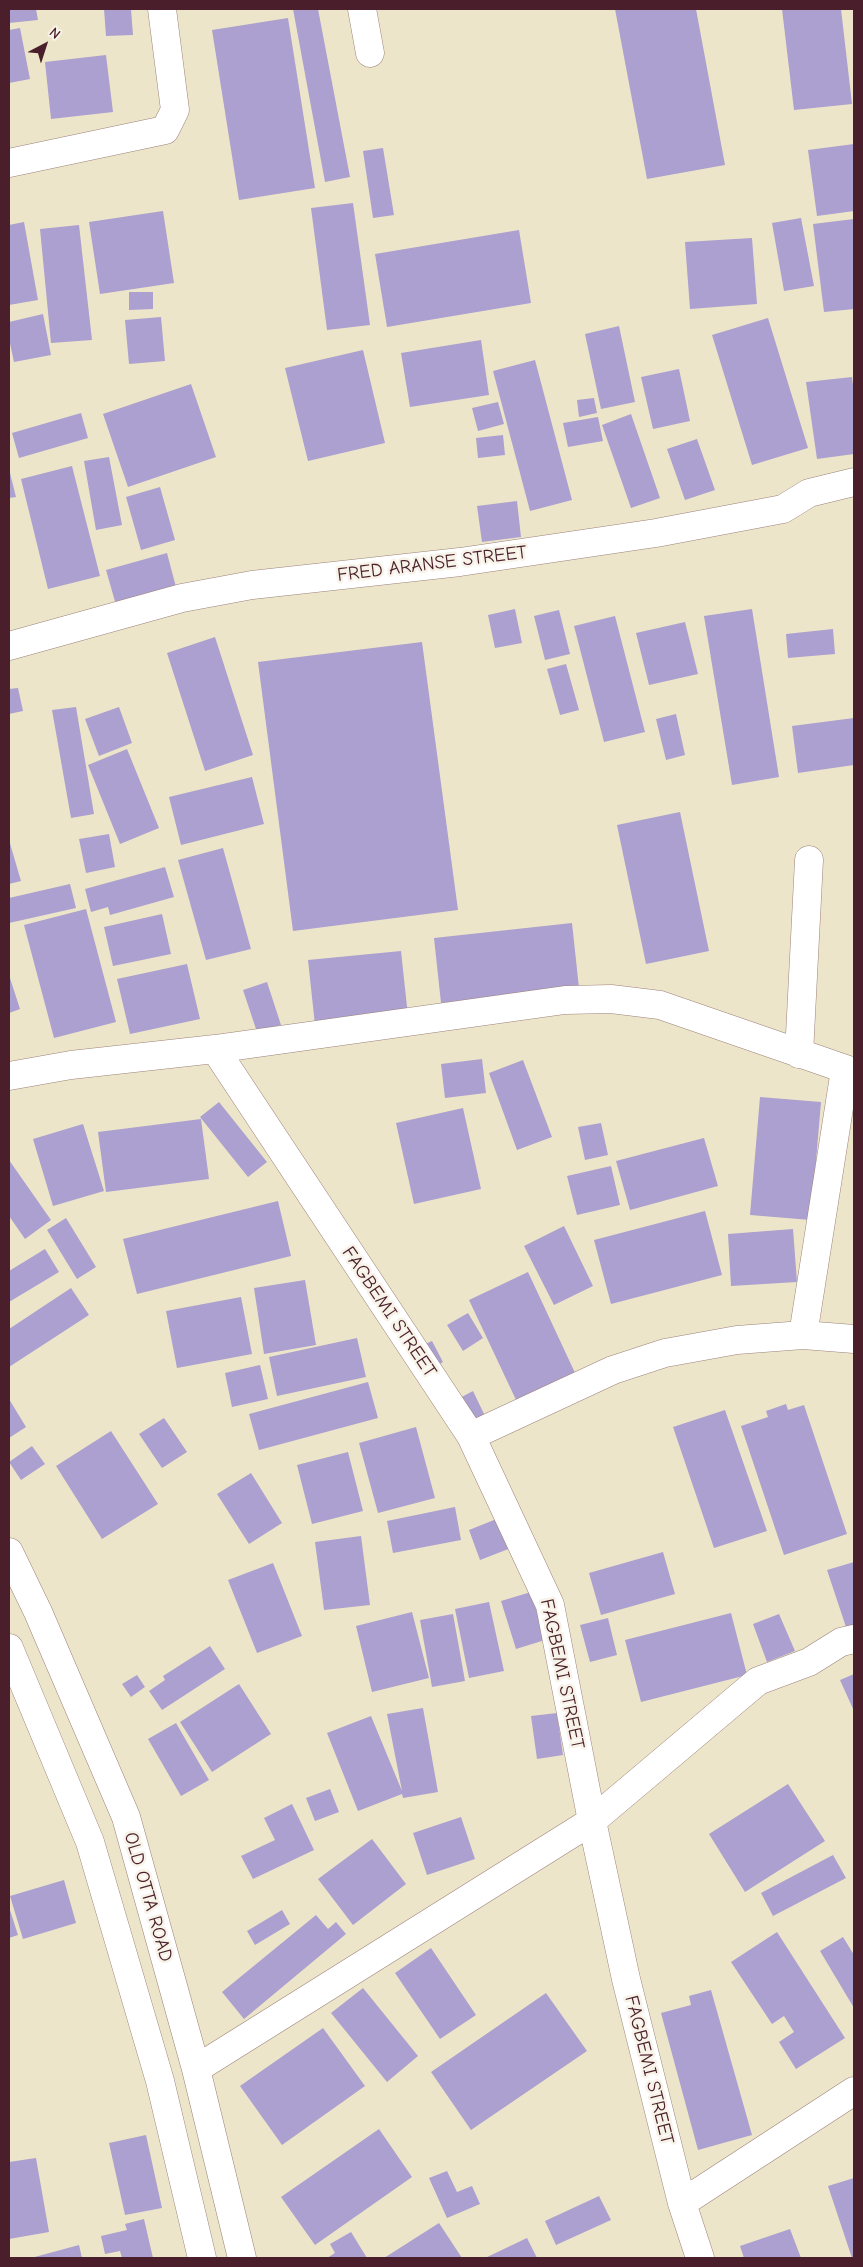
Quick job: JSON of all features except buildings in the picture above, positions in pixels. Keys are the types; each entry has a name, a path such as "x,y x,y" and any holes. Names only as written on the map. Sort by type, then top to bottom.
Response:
{"street":[{"path":"9,163 165,130 175,110 162,9"},
{"path":"362,9 370,53"},
{"name":"FRED ARANSE STREET","path":"9,646 182,598 252,584 460,562 656,533 783,509 810,493 854,482"},
{"path":"799,1054 809,860"},
{"path":"9,1076 71,1065 215,1049 565,1000 611,999 660,1005 850,1071 803,1335"},
{"name":"FAGBEMI STREET","path":"215,1049 471,1436 550,1605 592,1821 626,1979 682,2203 700,2258"},
{"path":"471,1436 613,1370 665,1353 736,1340 803,1335 854,1339"},
{"name":"OLD OTTA ROAD","path":"9,1552 38,1612 126,1817 196,2069 242,2258"},
{"path":"196,2069 592,1821 758,1681 809,1662 841,1642 854,1639"},
{"path":"9,1648 90,1842 160,2081 202,2258"},
{"path":"682,2203 854,2091"}]}
